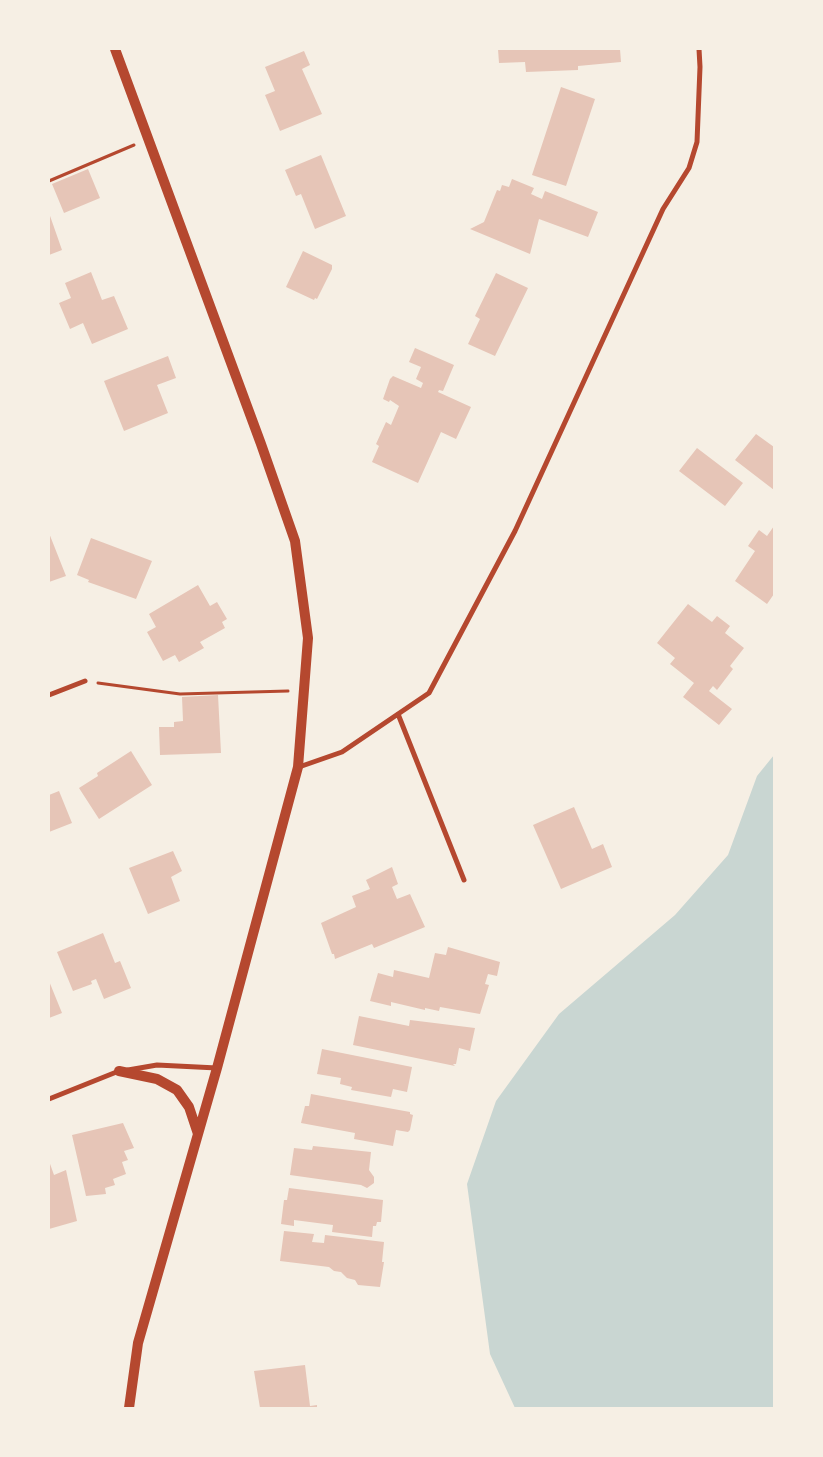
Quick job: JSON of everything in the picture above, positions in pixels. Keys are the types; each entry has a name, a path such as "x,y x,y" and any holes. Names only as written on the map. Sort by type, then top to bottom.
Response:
{"main road":[{"path":"115,49 295,541 308,638 298,767 217,1068 138,1343 129,1408"},
{"path":"119,1071 157,1079 177,1090 189,1107 198,1134"}],"street":[{"path":"298,767 342,752 429,693 515,531 663,209 689,168 697,142 699,49"},
{"path":"49,695 85,681"},
{"path":"398,714 464,880"},
{"path":"49,1100 119,1071 157,1065 217,1068"}],"path":[{"path":"49,181 148,139"},
{"path":"85,681 180,694 304,690"}],"shaded area":[{"path":"774,755 774,1408 515,1408 490,1354 467,1184 496,1101 559,1014 675,915 728,855 757,776"}],"building":[{"path":"498,49 620,49 621,62 578,66 578,70 526,72 525,62 499,63"},
{"path":"304,51 310,65 302,69 322,114 280,131 265,95 275,91 265,67"},
{"path":"561,87 595,99 566,186 532,175"},
{"path":"321,155 346,216 315,229 301,194 296,196 285,170"},
{"path":"88,169 100,198 64,213 52,184"},
{"path":"512,179 534,188 531,194 542,199 545,191 598,212 588,237 539,219 530,254 470,229 484,222 497,190 500,191 502,185 509,187"},
{"path":"49,213 62,250 49,255"},
{"path":"303,251 332,265 332,269 317,299 315,298 314,300 286,287"},
{"path":"91,272 102,300 114,296 128,329 92,344 83,323 70,329 59,303 71,298 65,283"},
{"path":"496,273 528,288 495,356 468,344 480,319 475,316"},
{"path":"415,348 454,365 443,391 439,390 438,392 471,407 456,439 441,432 418,483 372,462 379,446 376,444 386,422 391,425 399,406 390,400 389,402 383,399 390,379 393,376 421,388 423,383 416,379 421,367 409,362"},
{"path":"168,356 176,378 157,385 168,413 124,431 104,381"},
{"path":"756,434 774,447 774,490 735,460"},
{"path":"697,448 743,483 725,506 679,471"},
{"path":"774,526 774,594 767,604 735,581 755,551 748,546 759,530 767,536"},
{"path":"49,533 66,576 49,582"},
{"path":"91,538 152,561 136,599 88,582 89,580 77,575"},
{"path":"198,585 210,606 217,602 227,619 222,622 225,628 200,642 204,648 179,662 175,655 163,661 147,632 156,627 149,614"},
{"path":"688,604 712,622 717,616 730,626 725,633 744,648 730,666 733,669 717,690 713,686 709,691 732,709 719,725 683,697 694,683 670,664 675,658 657,643"},
{"path":"218,695 221,753 160,755 159,727 174,727 174,722 183,721 182,697"},
{"path":"131,751 152,785 99,819 79,788 98,776 97,773"},
{"path":"59,791 72,823 49,832 49,795"},
{"path":"574,807 592,849 603,844 612,867 561,889 533,825"},
{"path":"173,851 182,871 171,877 180,901 148,914 129,868"},
{"path":"392,867 398,884 392,887 397,899 410,894 425,927 374,948 372,944 335,959 321,923 356,907 352,896 370,889 366,880"},
{"path":"103,933 115,963 120,961 131,988 104,999 96,979 91,981 92,984 73,991 57,952"},
{"path":"448,947 500,962 497,976 488,974 485,984 489,985 480,1014 440,1007 439,1011 425,1008 425,1010 391,1002 391,1006 370,1001 378,973 393,977 394,970 429,978 435,953 446,955"},
{"path":"49,981 62,1013 49,1018"},
{"path":"359,1016 409,1026 410,1020 475,1028 470,1051 459,1048 456,1064 453,1064 455,1066 353,1045"},
{"path":"322,1049 412,1067 407,1092 393,1089 391,1097 351,1090 352,1087 340,1084 341,1078 317,1074"},
{"path":"311,1094 410,1112 413,1115 410,1130 408,1132 396,1130 393,1146 354,1139 355,1133 301,1123 305,1106 309,1106"},
{"path":"123,1123 134,1148 124,1151 128,1160 122,1162 126,1174 113,1179 115,1185 105,1188 106,1194 86,1196 72,1135"},
{"path":"313,1146 371,1152 369,1170 374,1177 374,1183 367,1188 361,1185 290,1175 294,1148 312,1150"},
{"path":"49,1161 54,1175 66,1170 77,1221 49,1229"},
{"path":"289,1188 383,1200 381,1222 377,1222 376,1226 373,1226 372,1237 332,1232 333,1225 294,1220 294,1226 281,1224 284,1200 287,1200"},
{"path":"284,1231 314,1234 312,1242 324,1243 325,1235 384,1242 382,1262 384,1262 380,1287 358,1285 355,1280 347,1278 341,1272 334,1271 329,1267 280,1261"},
{"path":"305,1365 310,1406 317,1405 317,1408 260,1408 254,1371"}]}
